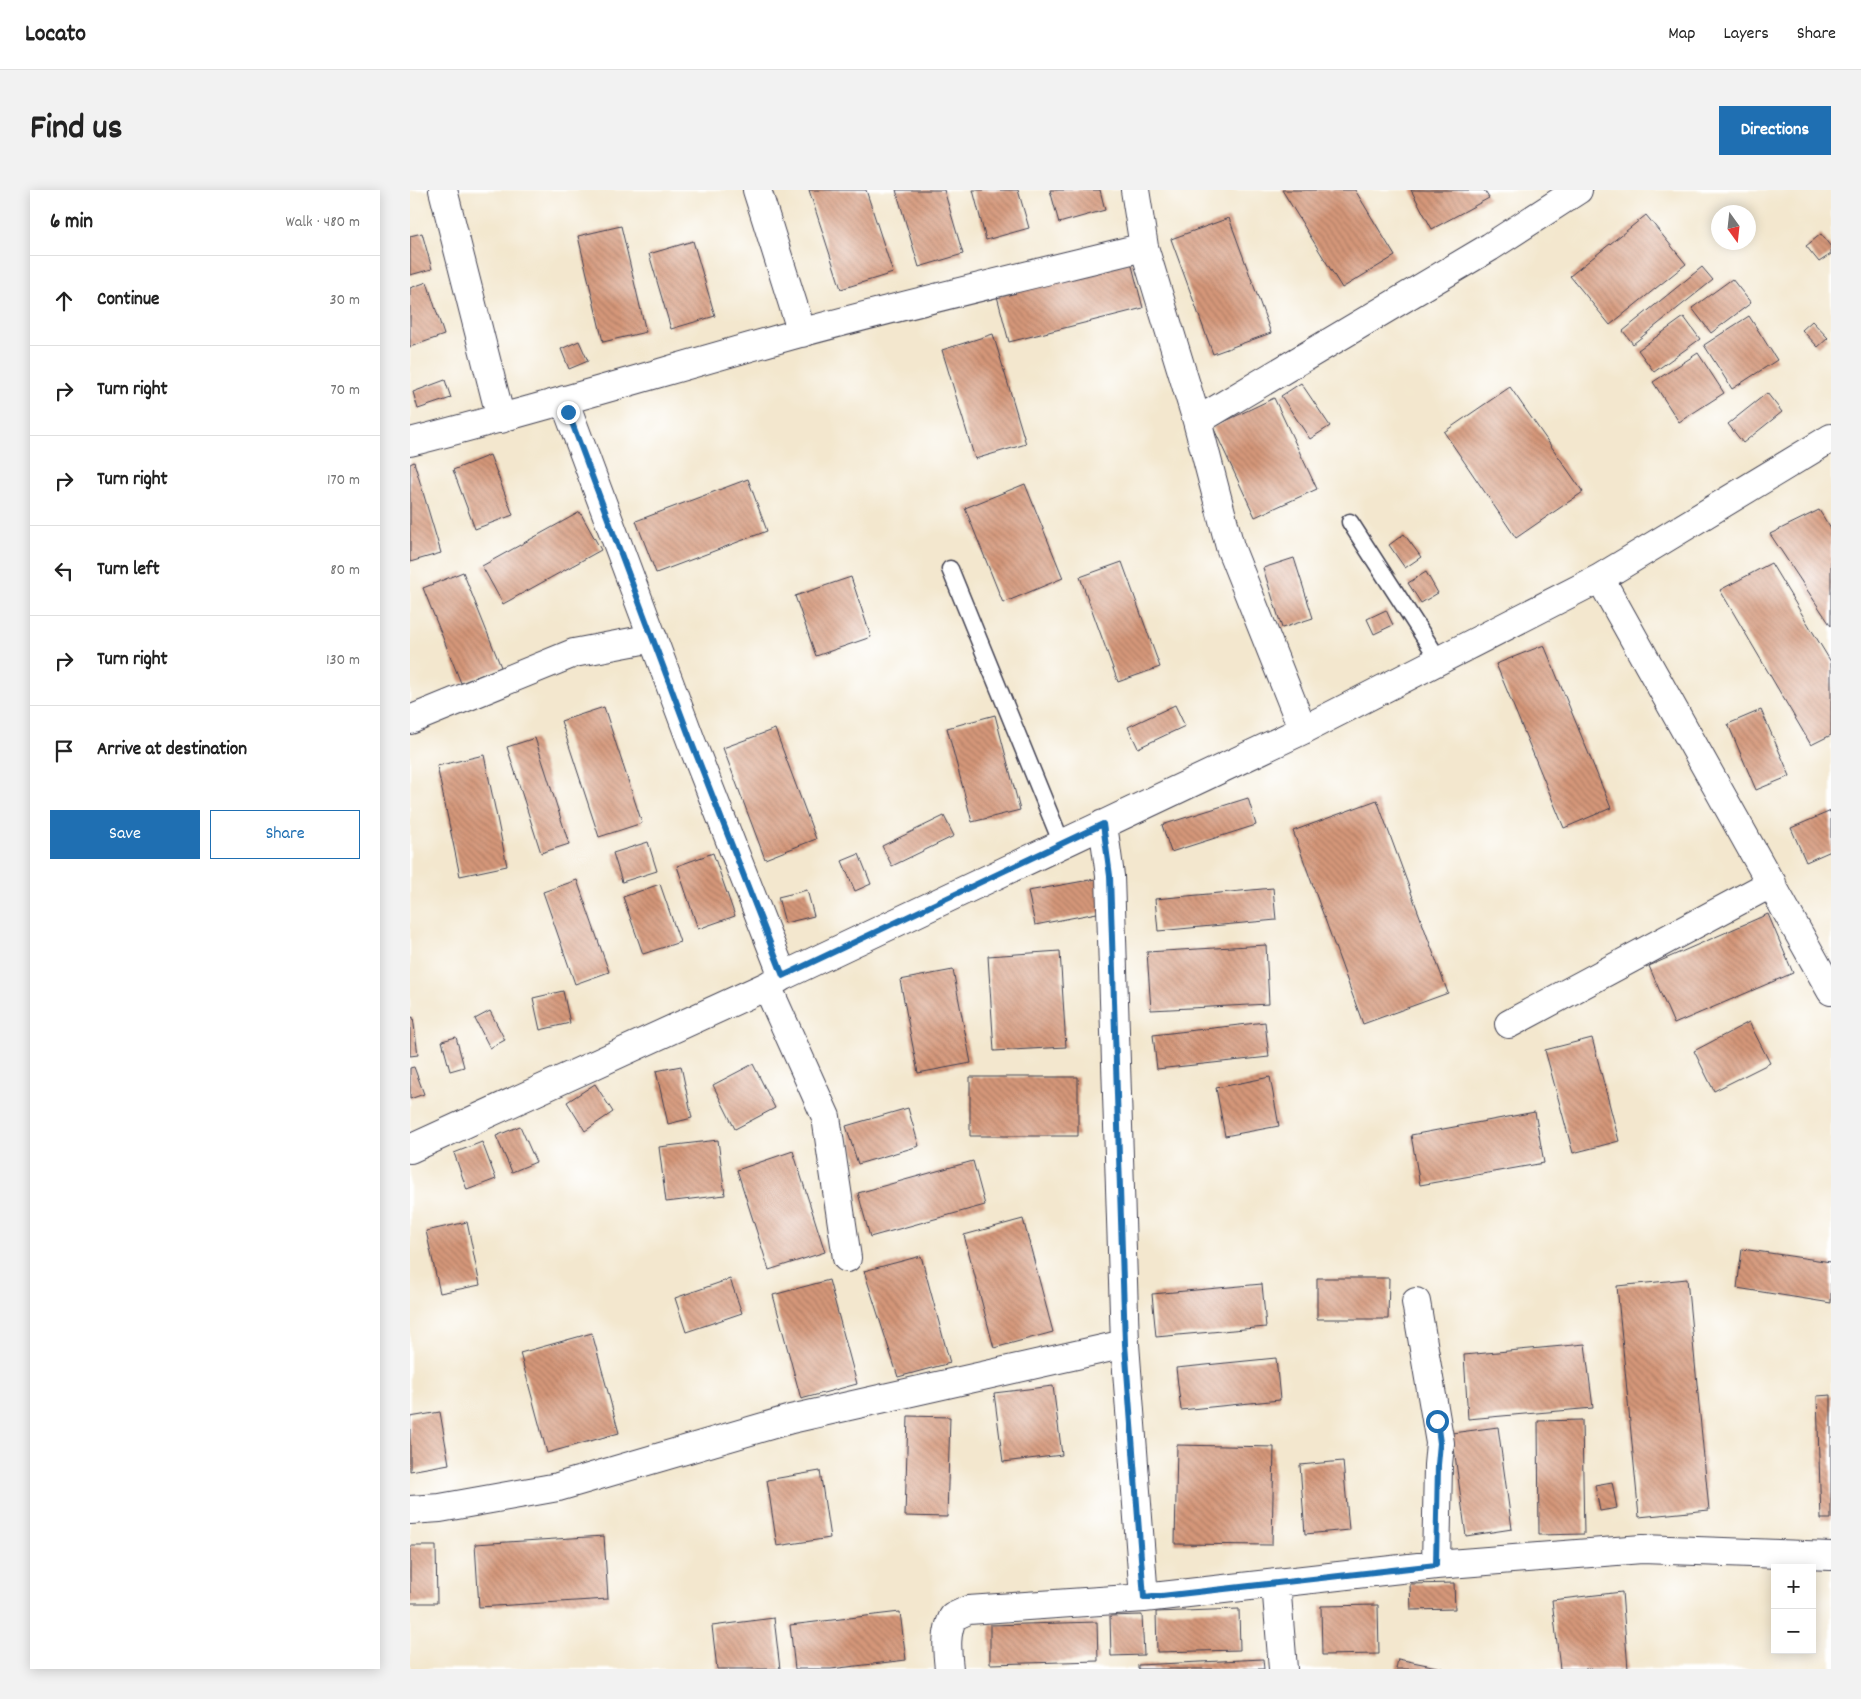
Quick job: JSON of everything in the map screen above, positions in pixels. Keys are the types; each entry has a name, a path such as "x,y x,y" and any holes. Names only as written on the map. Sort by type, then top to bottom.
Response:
{"street":[{"path":"443,190 501,419"},
{"path":"757,190 802,333"},
{"path":"1134,190 1144,247 1196,420 1230,547 1303,730"},
{"path":"1196,420 1490,247 1578,190"},
{"path":"410,442 501,419 802,333 1144,247"},
{"path":"564,400 691,741 775,981 826,1117 846,1258"},
{"path":"410,1149 775,981 1303,730 1600,578 1831,438"},
{"path":"1600,578 1772,882 1831,991"},
{"path":"410,720 574,653 653,638"},
{"path":"1103,824 1110,876 1125,1344 1144,1598"},
{"path":"1509,1024 1772,882"},
{"path":"1416,1302 1440,1443 1436,1565"},
{"path":"410,1510 440,1508 558,1487 791,1419 1125,1344"},
{"path":"949,1669 946,1647 947,1630 952,1617 968,1610 1144,1598 1436,1565 1642,1549 1831,1556"},
{"path":"1276,1583 1283,1669"}],"lane":[{"path":"1350,522 1438,660"},
{"path":"950,569 1062,844"}],"building":[{"path":"809,190 866,190 893,273 841,289"},
{"path":"896,190 944,190 963,254 919,267"},
{"path":"973,190 1018,190 1029,228 986,240"},
{"path":"1050,190 1100,190 1105,210 1059,223"},
{"path":"1282,190 1355,190 1395,256 1342,288"},
{"path":"1411,190 1484,190 1489,198 1432,229"},
{"path":"1646,215 1686,264 1610,325 1570,276"},
{"path":"1229,218 1271,333 1213,354 1171,239"},
{"path":"621,226 646,332 603,342 578,236"},
{"path":"422,233 432,269 410,275 410,236"},
{"path":"1821,234 1831,247 1831,254 1819,262 1806,246"},
{"path":"693,241 715,316 671,329 649,254"},
{"path":"1131,262 1143,308 1009,342 997,296"},
{"path":"1702,267 1713,280 1633,344 1623,331"},
{"path":"1732,279 1751,303 1711,333 1692,308"},
{"path":"427,282 444,335 410,347 410,288"},
{"path":"1749,316 1777,360 1732,389 1704,345"},
{"path":"1684,317 1700,339 1654,372 1638,350"},
{"path":"1812,321 1828,338 1818,347 1802,330"},
{"path":"993,334 1026,444 975,459 942,350"},
{"path":"579,341 588,361 569,369 561,349"},
{"path":"1698,353 1724,393 1679,422 1653,382"},
{"path":"445,380 451,398 418,409 413,392"},
{"path":"1301,383 1330,426 1310,439 1281,396"},
{"path":"1510,387 1583,492 1516,538 1444,432"},
{"path":"1767,393 1782,412 1743,443 1728,424"},
{"path":"1274,398 1317,489 1255,517 1213,427"},
{"path":"490,455 513,515 475,529 453,470"},
{"path":"414,462 441,553 410,562 410,464"},
{"path":"748,479 767,531 656,573 636,521"},
{"path":"1025,484 1063,578 1003,603 965,508"},
{"path":"1819,510 1831,529 1831,626 1770,534"},
{"path":"580,512 601,550 503,604 482,566"},
{"path":"1404,534 1421,557 1405,568 1389,545"},
{"path":"1294,558 1313,618 1282,628 1263,568"},
{"path":"1122,562 1160,667 1118,682 1080,577"},
{"path":"1771,563 1831,662 1831,735 1811,745 1720,590"},
{"path":"463,572 501,667 461,683 423,588"},
{"path":"1426,572 1438,593 1421,603 1408,583"},
{"path":"851,577 871,637 816,656 795,596"},
{"path":"1386,610 1393,625 1374,634 1367,619"},
{"path":"1544,645 1611,808 1564,828 1496,664"},
{"path":"1175,705 1185,726 1138,748 1128,727"},
{"path":"604,707 642,823 599,837 561,721"},
{"path":"1761,710 1790,776 1756,790 1728,724"},
{"path":"995,715 1020,810 972,822 947,728"},
{"path":"775,729 816,839 765,859 723,748"},
{"path":"535,738 569,844 541,853 507,747"},
{"path":"484,755 507,866 460,876 437,766"},
{"path":"1248,798 1256,825 1171,852 1162,825"},
{"path":"1377,800 1448,993 1363,1024 1293,831"},
{"path":"1831,811 1831,851 1806,862 1791,828"},
{"path":"944,816 954,836 892,866 882,846"},
{"path":"648,842 657,871 622,882 613,853"},
{"path":"713,853 735,916 698,929 677,866"},
{"path":"859,854 871,884 855,891 842,861"},
{"path":"1101,878 1107,911 1035,925 1028,891"},
{"path":"577,880 609,972 575,984 543,892"},
{"path":"660,884 680,942 643,954 623,897"},
{"path":"1273,888 1276,920 1158,931 1155,899"},
{"path":"807,890 814,916 785,923 778,897"},
{"path":"1768,914 1793,973 1674,1024 1649,966"},
{"path":"1266,945 1269,1004 1151,1010 1147,952"},
{"path":"1060,951 1066,1047 994,1051 988,956"},
{"path":"953,970 971,1063 918,1073 900,980"},
{"path":"563,991 570,1023 540,1030 533,998"},
{"path":"490,1011 505,1040 490,1048 475,1019"},
{"path":"413,1017 418,1055 410,1056 410,1018"},
{"path":"1265,1022 1269,1057 1157,1069 1153,1035"},
{"path":"1749,1022 1770,1063 1714,1091 1694,1051"},
{"path":"456,1037 464,1067 450,1071 442,1041"},
{"path":"1592,1038 1619,1141 1573,1153 1545,1050"},
{"path":"753,1064 775,1108 735,1129 713,1085"},
{"path":"681,1066 692,1118 668,1124 656,1071"},
{"path":"414,1067 424,1094 410,1099 410,1068"},
{"path":"970,1077 1078,1077 1078,1136 970,1136"},
{"path":"1270,1077 1279,1126 1225,1136 1216,1088"},
{"path":"595,1084 613,1112 585,1131 567,1102"},
{"path":"908,1108 919,1146 858,1164 846,1126"},
{"path":"1535,1112 1544,1163 1420,1185 1411,1135"},
{"path":"520,1126 536,1162 512,1172 496,1136"},
{"path":"718,1140 725,1195 666,1202 659,1147"},
{"path":"482,1142 496,1179 467,1190 454,1153"},
{"path":"793,1151 825,1252 769,1270 737,1170"},
{"path":"973,1161 985,1205 870,1237 858,1193"},
{"path":"1023,1219 1053,1332 994,1348 964,1235"},
{"path":"467,1222 480,1285 440,1293 426,1231"},
{"path":"1742,1249 1831,1262 1831,1303 1737,1288"},
{"path":"921,1256 950,1363 898,1377 864,1271"},
{"path":"1317,1278 1389,1278 1388,1319 1317,1319"},
{"path":"730,1279 742,1313 686,1332 675,1298"},
{"path":"1687,1279 1709,1510 1639,1517 1617,1286"},
{"path":"829,1280 857,1384 801,1399 773,1295"},
{"path":"1262,1284 1266,1327 1156,1337 1152,1294"},
{"path":"592,1333 619,1433 547,1453 520,1353"},
{"path":"1585,1344 1593,1408 1468,1419 1464,1355"},
{"path":"1276,1358 1280,1400 1181,1410 1176,1368"},
{"path":"1053,1386 1062,1455 1003,1462 994,1393"},
{"path":"1831,1395 1831,1519 1821,1519 1817,1396"},
{"path":"440,1412 449,1464 410,1471 410,1417"},
{"path":"908,1416 950,1417 947,1517 905,1516"},
{"path":"1582,1420 1584,1534 1539,1535 1538,1421"},
{"path":"1498,1427 1512,1529 1466,1536 1452,1433"},
{"path":"1177,1445 1274,1447 1272,1545 1175,1544"},
{"path":"1343,1461 1349,1530 1305,1534 1300,1465"},
{"path":"820,1471 830,1538 777,1546 767,1480"},
{"path":"1612,1482 1617,1508 1600,1511 1595,1485"},
{"path":"604,1536 608,1599 479,1607 475,1544"},
{"path":"410,1546 436,1546 437,1603 410,1603"},
{"path":"1454,1583 1455,1609 1411,1610 1410,1584"},
{"path":"1622,1592 1628,1669 1560,1669 1552,1600"},
{"path":"1378,1605 1379,1654 1322,1655 1321,1606"},
{"path":"1239,1609 1240,1650 1157,1652 1156,1612"},
{"path":"900,1612 906,1660 831,1669 795,1669 790,1625"},
{"path":"1142,1615 1144,1655 1111,1656 1110,1616"},
{"path":"774,1618 780,1669 717,1669 712,1626"},
{"path":"1097,1622 1098,1661 990,1664 990,1625"},
{"path":"1263,1659 1264,1669 1138,1669 1138,1665"},
{"path":"1398,1659 1442,1668 1442,1669 1396,1669"}],"route":[{"path":"568,412 691,741 783,976 1103,824 1110,876 1125,1344 1144,1598 1436,1565 1440,1443 1437,1421"}]}
